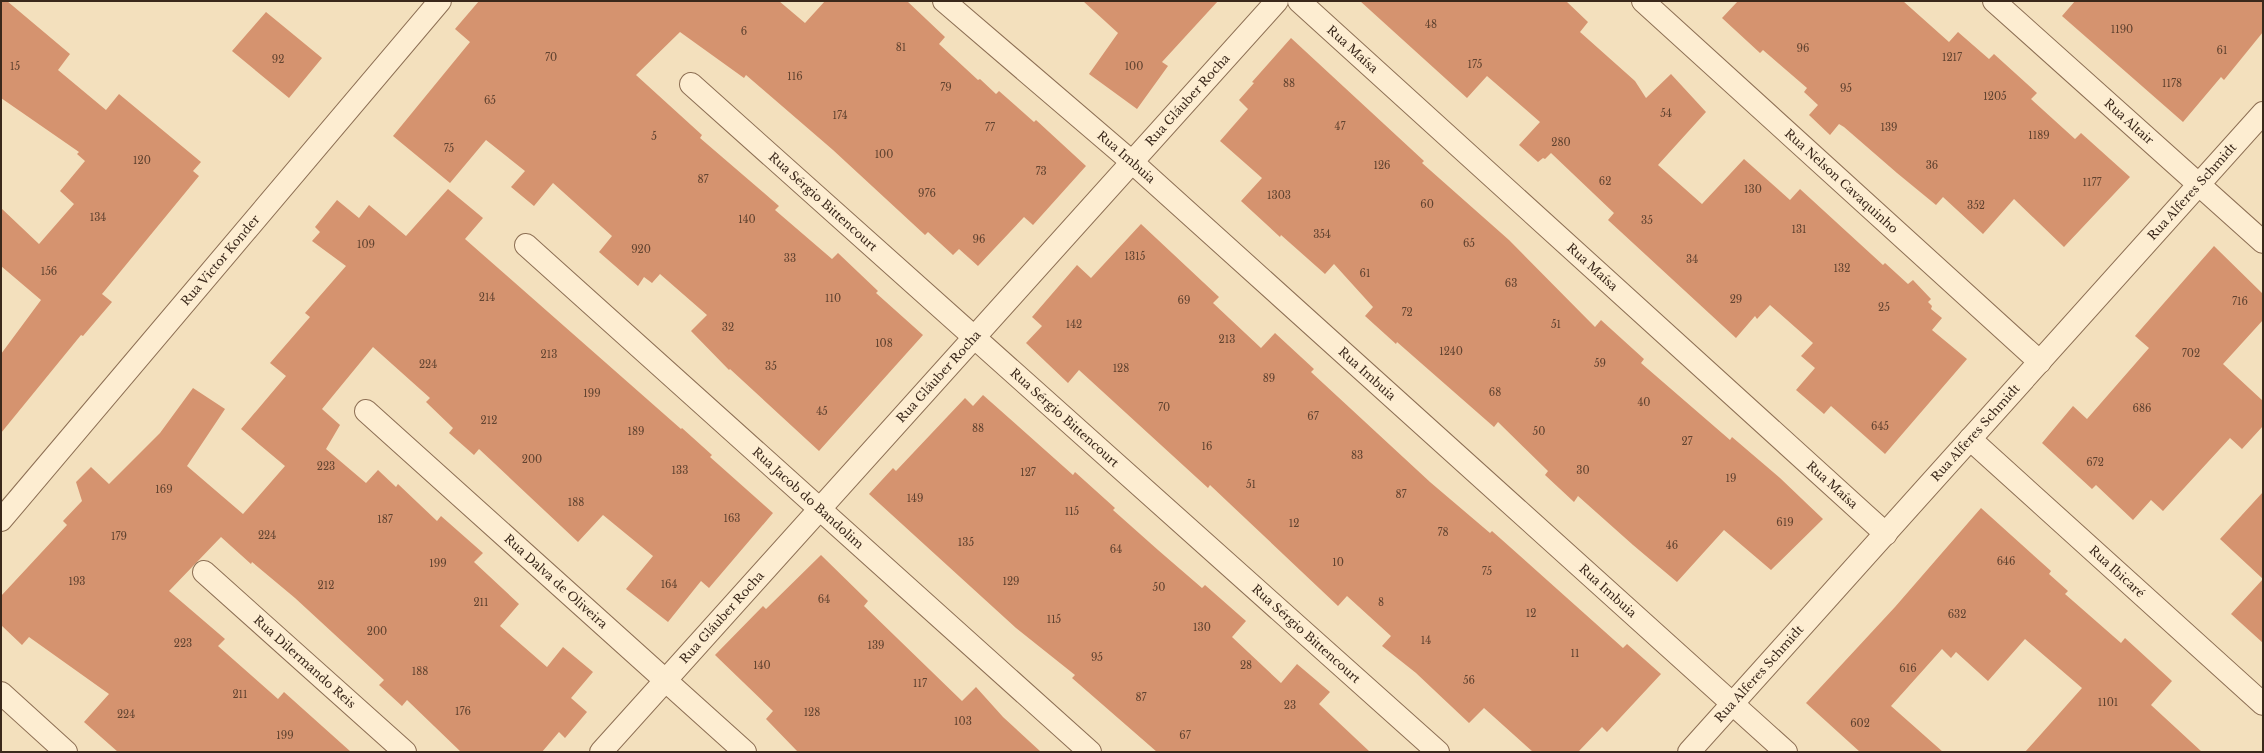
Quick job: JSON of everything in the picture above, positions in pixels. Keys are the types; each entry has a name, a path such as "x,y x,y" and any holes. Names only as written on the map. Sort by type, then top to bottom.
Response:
{"street":[{"name":"Rua Victor Konder","path":"1,520 440,1"},
{"name":"Rua Imbuia","path":"944,1 1132,162 1786,752"},
{"name":"Rua Gláuber Rocha","path":"601,752 1277,1"},
{"name":"Rua Maísa","path":"1299,1 1886,534"},
{"name":"Rua Nelson Cavaquinho","path":"1643,1 2040,362"},
{"name":"Rua Altair","path":"1994,1 2263,242"},
{"name":"Rua Sérgio Bittencourt","path":"691,84 1438,752"},
{"name":"Rua Alferes Schmidt","path":"1689,752 2263,113"},
{"name":"Rua Jacob do Bandolim","path":"526,245 1090,752"},
{"name":"Rua Dalva de Oliveira","path":"366,411 745,752"},
{"name":"Rua Ibicaré","path":"1970,439 2263,704"},
{"name":"Rua Dilermando Reis","path":"204,572 405,752"},
{"path":"1,694 66,752"}],"building":[{"path":"1,1 7,1 70,54 58,70 106,110 119,94 201,162 193,171 199,176 102,294 112,302 83,336 81,335 1,433 1,354 41,300 1,266 1,208 39,244 74,204 60,191 85,161 77,154 79,152 1,98"},
{"path":"479,1 779,1 805,23 825,1 907,1 945,37 939,44 978,80 980,79 996,94 999,91 1034,122 1036,120 1086,166 1033,225 1024,217 978,266 959,249 953,255 928,232 925,235 833,150 746,75 744,78 680,32 636,75 702,135 700,138 779,206 775,210 832,259 838,253 878,291 876,293 923,335 819,451 730,369 729,370 691,331 707,315 660,274 652,283 644,277 638,286 599,252 612,236 553,183 534,206 511,187 525,171 486,140 450,183 393,136 470,42 455,29"},
{"path":"1083,1 1218,1 1162,62 1168,66 1137,109 1089,74 1118,33"},
{"path":"1360,1 1566,1 1588,22 1580,32 1635,81 1646,98 1671,74 1706,112 1658,165 1702,204 1744,159 1790,200 1800,189 1883,265 1885,263 1908,284 1913,280 1931,299 1928,302 1932,306 1931,309 1942,318 1932,330 1967,359 1885,454 1831,406 1824,414 1796,390 1815,368 1801,356 1813,343 1770,305 1757,319 1755,316 1736,338 1608,220 1614,213 1551,153 1545,159 1543,158 1538,162 1519,145 1540,122 1487,76 1467,98"},
{"path":"1738,1 1903,1 1949,42 1958,32 1989,59 1994,54 2037,93 2031,99 2075,139 2081,133 2130,177 2064,247 2014,199 1983,234 1943,197 1936,205 1844,127 1839,124 1830,135 1809,115 1818,105 1804,92 1807,88 1763,50 1760,53 1722,18"},
{"path":"2075,1 2263,1 2263,32 2224,80 2221,77 2183,122 2062,16"},
{"path":"266,12 322,58 289,98 232,51"},
{"path":"1291,38 1424,161 1422,163 1509,240 1595,327 1601,320 1644,359 1641,363 1730,440 1732,437 1780,478 1823,519 1771,570 1724,530 1677,582 1578,496 1574,502 1545,475 1548,471 1498,422 1494,427 1365,316 1373,307 1334,264 1325,274 1281,235 1280,237 1241,201 1262,178 1220,141 1248,109 1239,100 1254,83 1252,82"},
{"path":"448,189 483,218 465,239 681,429 682,428 712,455 710,457 773,513 709,588 701,581 668,622 626,589 653,556 603,515 578,542 479,449 474,455 449,433 453,428 426,402 430,398 373,347 322,409 340,425 326,449 366,483 378,470 396,487 398,484 437,521 441,516 483,553 474,562 519,604 500,626 547,667 563,647 593,672 571,698 587,712 565,738 559,732 542,752 461,752 407,700 402,706 379,685 384,680 295,598 252,562 251,564 221,537 169,591 225,639 218,646 278,699 284,692 351,752 118,752 84,722 109,694 29,637 22,645 1,625 1,596 67,525 63,521 82,501 76,482 91,467 109,484 160,433 193,388 225,409 187,466 243,514 285,466 241,429 286,376 270,363 310,317 305,313 346,266 312,241 320,232 315,227 337,200 359,218 369,205 406,236"},
{"path":"1141,224 1219,297 1213,303 1261,348 1275,333 1314,369 1311,372 1430,482 1490,533 1492,531 1623,648 1627,644 1661,674 1607,732 1602,727 1578,752 1533,752 1484,708 1469,723 1416,673 1382,646 1391,636 1347,596 1338,606 1210,485 1208,488 1079,370 1068,383 1026,343 1042,326 1032,317 1077,265 1091,278"},
{"path":"2214,246 2263,294 2263,320 2223,364 2263,401 2263,426 2242,449 2230,438 2163,511 2151,500 2133,520 2096,485 2092,489 2042,443 2073,406 2087,419 2149,348 2135,336"},
{"path":"983,395 1073,475 1075,472 1115,508 1113,510 1202,588 1205,585 1246,621 1232,637 1281,683 1297,664 1330,692 1319,704 1370,752 1157,752 1072,678 1075,675 1016,628 869,494 893,468 896,471 965,398 973,406"},
{"path":"2263,492 2263,579 2220,539"},
{"path":"1981,508 2051,571 2049,574 2068,591 2065,594 2121,643 2125,638 2172,681 2151,705 2202,752 2025,752 2082,688 2025,639 1988,681 1956,652 1951,658 1942,649 1891,706 1943,752 1860,752 1806,703 1895,607"},
{"path":"821,555 868,601 864,606 962,701 976,687 1003,717 1041,752 798,752 766,719 773,711 715,655 763,606 766,609"},
{"path":"2263,579 2263,643 2231,614"}]}
